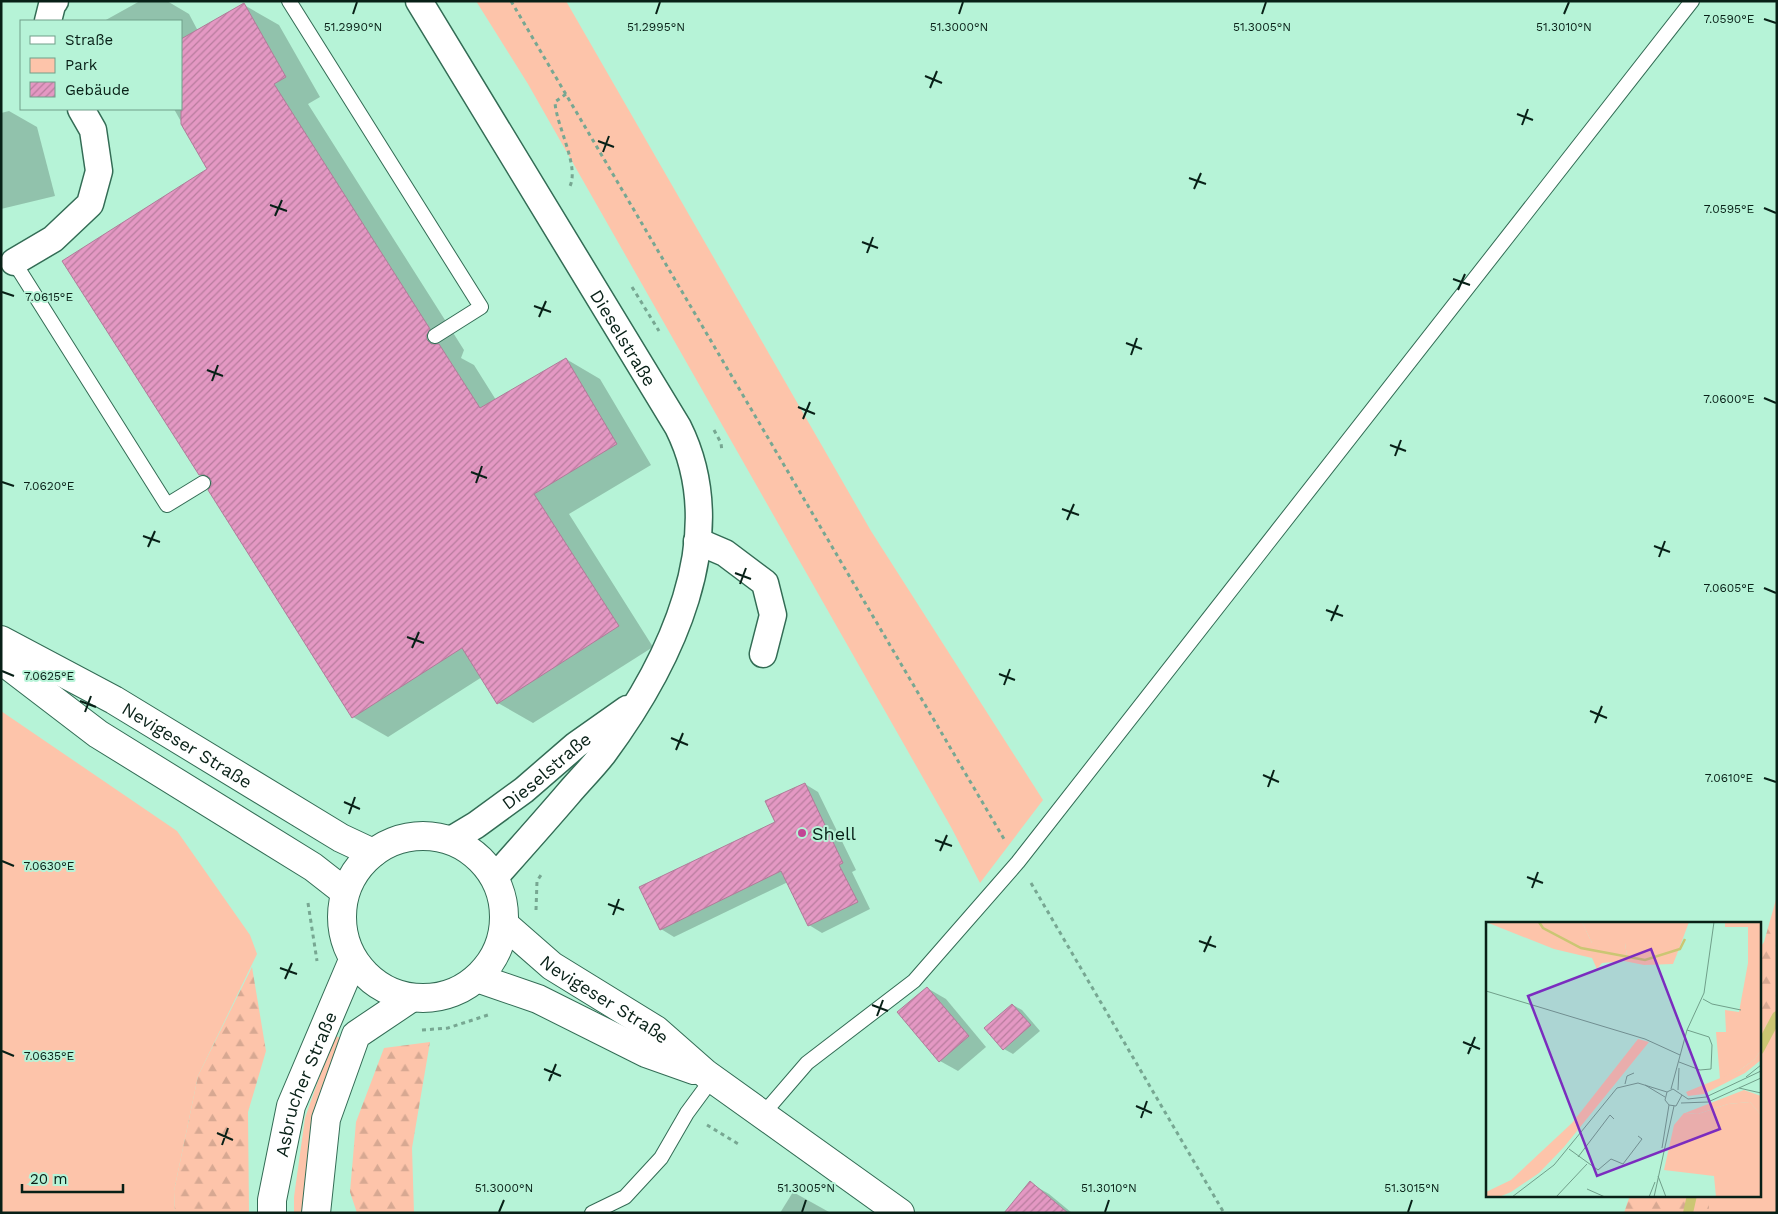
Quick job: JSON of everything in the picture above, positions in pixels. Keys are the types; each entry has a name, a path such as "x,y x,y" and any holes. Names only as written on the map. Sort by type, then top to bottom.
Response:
{"main road":[{"name":"Nevigeser Straße","path":"1,640 114,700 341,838 373,853"},
{"name":"Nevigeser Straße","path":"1,660 98,734 313,867 346,892"},
{"path":"410,836 431,836 451,840 475,854 495,877 502,899 504,924 499,944 490,962 477,978 462,988 446,995 428,998 411,998 394,993 378,985 364,974 353,960 342,927 342,909 346,892 352,877 373,853 391,842 410,836"},
{"name":"Nevigeser Straße","path":"504,924 552,966 656,1030 709,1076 900,1213"},
{"name":"Asbrucher Straße","path":"272,1213 272,1200 291,1106 353,960"},
{"name":"Nevigeser Straße","path":"477,978 538,999 646,1053 709,1076"},
{"name":"Asbrucher Straße","path":"316,1213 326,1118 356,1035 411,998"}],"street":[{"path":"48,20 55,1"},
{"name":"Dieselstraße","path":"419,1 682,435 693,463 697,483 697,540 692,577 662,660 640,700 602,755 495,877"},
{"path":"14,262 53,239 90,204 99,171 93,130 82,110"},
{"path":"697,540 725,553 765,583 773,615 762,654"},
{"name":"Dieselstraße","path":"451,840 476,825 524,790 576,745 640,700"}],"lane":[{"path":"289,1 481,307 434,336"},
{"path":"763,1114 807,1063 914,981 1018,862 1692,1"},
{"path":"14,262 167,505 203,483"},
{"path":"592,1213 625,1197 661,1158 709,1076"}],"path":[{"path":"512,1 1224,1213"},
{"path":"566,94 555,102 573,181 567,191"},
{"path":"628,282 659,332"},
{"path":"712,426 721,443 722,453"},
{"path":"538,914 535,906 537,881 543,873"},
{"path":"413,1031 448,1028 490,1014"},
{"path":"687,1113 740,1145"}],"green space":[{"path":"476,1 566,1 871,531 1043,800 980,883 951,827 528,84"},
{"path":"1,711 177,831 250,935 257,954 198,1076 174,1191 175,1213 1,1213"},
{"path":"1777,896 1777,1012 1760,1033 1760,948 1764,942"},
{"path":"252,967 266,1051 248,1112 249,1213 175,1213 174,1191 198,1076"},
{"path":"1777,1012 1777,1213 1709,1213 1709,1196 1760,1196 1760,1033"},
{"path":"334,1035 344,1040 306,1213 294,1213 294,1197 305,1118"},
{"path":"430,1042 412,1148 414,1213 357,1213 350,1192 356,1122 384,1048"},
{"path":"1630,1196 1709,1196 1709,1213 1624,1213"}],"building":[{"path":"244,3 286,77 274,84 430,329 426,336 427,340 431,344 439,344 480,408 566,358 617,444 534,494 619,626 497,704 462,648 352,718 208,490 212,483 210,478 203,474 199,475 62,261 207,169 181,124 182,38"},
{"path":"805,783 843,863 839,865 858,902 808,926 781,871 660,930 639,887 775,822 765,801"},
{"path":"927,987 969,1036 939,1062 897,1012"},
{"path":"1012,1004 1031,1025 1003,1050 984,1028"},
{"path":"1030,1181 1068,1213 1004,1213"}],"waterway":[{"path":"1760,1048 1777,1016"},
{"path":"1688,1213 1692,1196"}],"place":[{"name":"Shell","path":"802,833"}]}
